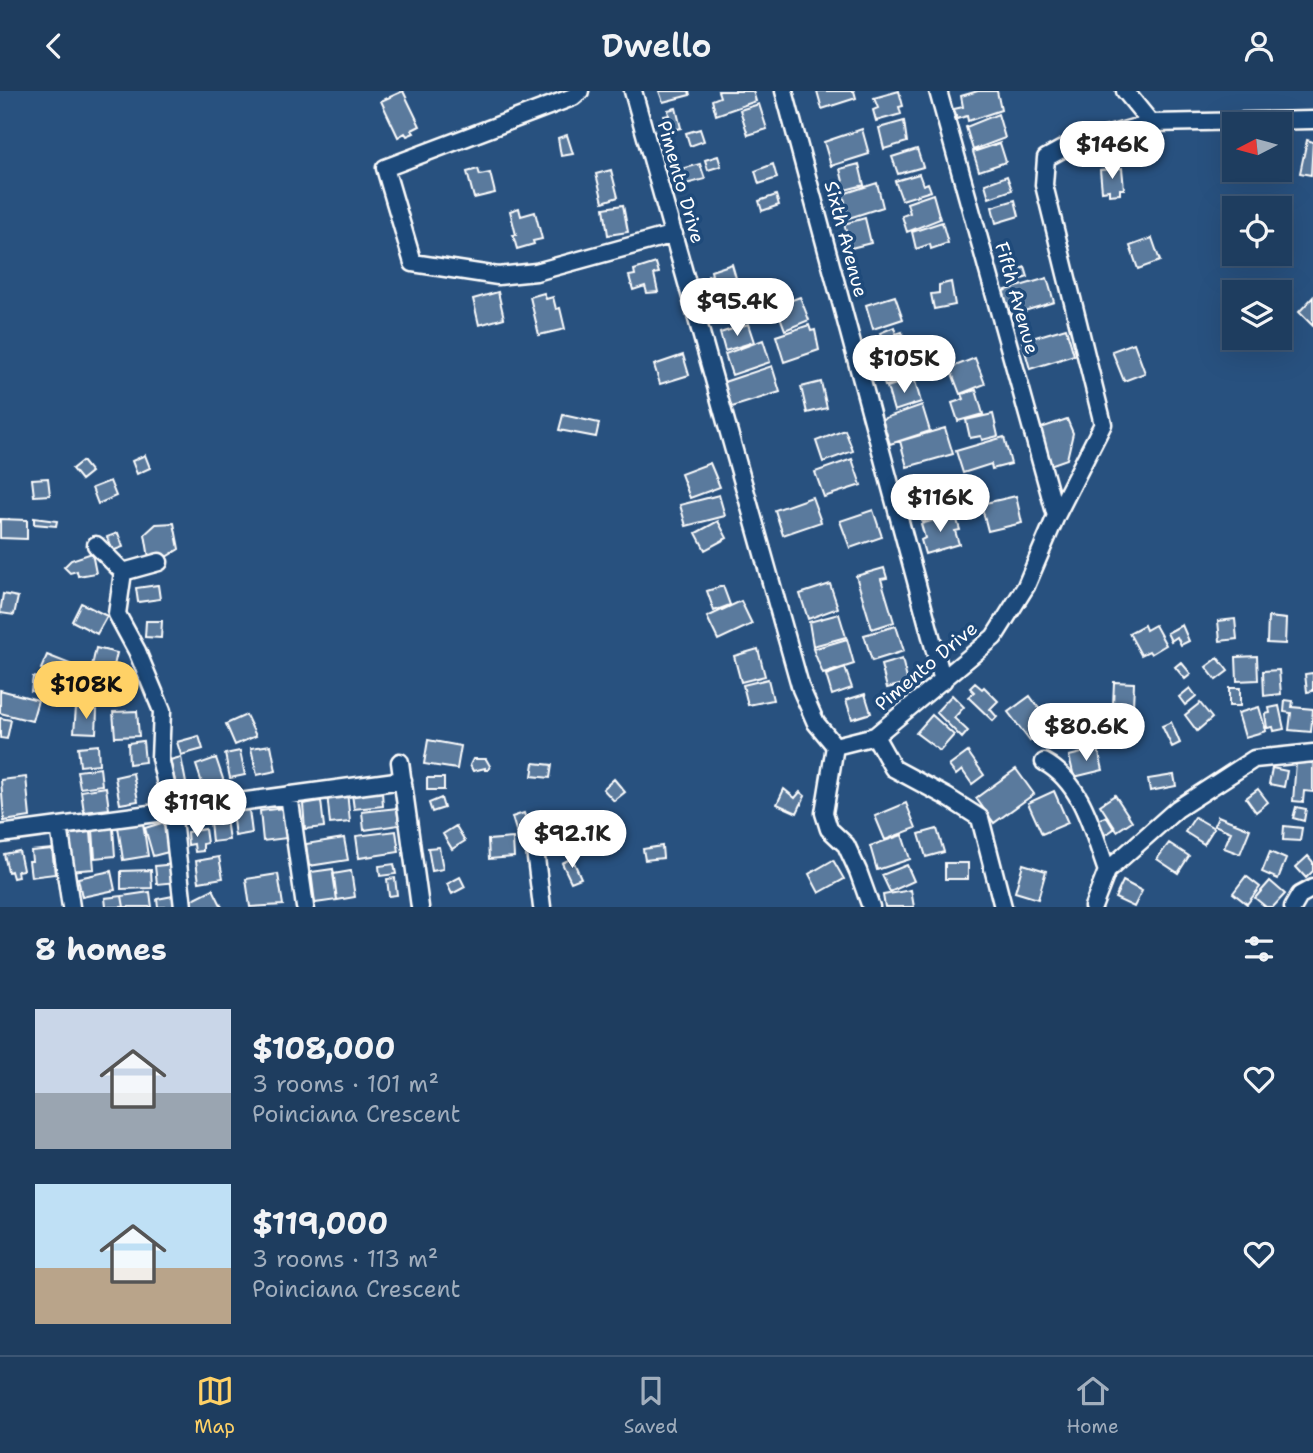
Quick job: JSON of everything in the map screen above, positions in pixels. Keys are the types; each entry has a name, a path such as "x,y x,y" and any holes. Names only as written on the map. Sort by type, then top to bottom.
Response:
{"street":[{"path":"580,91 573,97 384,168 413,263 498,276 536,272 674,234"},
{"name":"Pimento Drive","path":"633,91 802,689 816,723 835,747 875,736 994,637 1026,586 1056,516 1103,423 1044,185 1046,158 1066,147 1151,123 1313,120"},
{"name":"Sixth Avenue","path":"785,91 943,681"},
{"name":"Fifth Avenue","path":"938,91 1056,516"},
{"path":"1125,91 1151,123"},
{"path":"96,545 123,572"},
{"path":"123,572 159,562"},
{"path":"123,572 117,614 137,651 162,711 160,758 172,811 183,907"},
{"path":"875,736 893,768 980,818 1003,907"},
{"path":"835,747 824,813 829,829 846,845 859,871 870,907"},
{"path":"1093,907 1107,871 1177,809 1254,759 1313,753"},
{"path":"400,762 420,907"},
{"path":"1044,762 1065,776 1081,802 1107,871"},
{"path":"0,834 403,779"},
{"path":"289,795 304,907"},
{"path":"59,826 71,907"},
{"path":"542,907 535,851 545,834 544,828"},
{"path":"1293,907 1300,895 1313,888"}],"building":[{"path":"403,91 420,126 412,130 414,133 407,136 405,133 398,137 381,101"},
{"path":"659,91 689,91 690,95 663,102"},
{"path":"718,91 753,91 756,101 716,115 712,100 720,97"},
{"path":"817,91 854,91 856,98 822,109"},
{"path":"899,91 903,106 899,107 901,114 876,121 873,110 878,108 874,98"},
{"path":"978,91 997,91 1001,110 968,121 967,116 957,119 954,109 963,107 961,96"},
{"path":"759,104 767,129 748,135 740,110"},
{"path":"676,108 681,128 672,130 670,124 666,125 664,116 669,115 668,110"},
{"path":"998,114 1005,138 973,150 966,127"},
{"path":"904,121 907,142 884,149 879,128"},
{"path":"700,129 704,141 690,146 686,133"},
{"path":"862,129 869,154 831,166 824,142"},
{"path":"567,135 573,154 561,156 558,138"},
{"path":"1307,140 1313,142 1311,175 1300,173"},
{"path":"1000,143 1006,162 979,171 973,152"},
{"path":"917,149 923,167 898,174 892,157"},
{"path":"718,156 721,166 708,170 705,160"},
{"path":"700,164 705,179 686,184 682,169"},
{"path":"773,164 777,178 759,184 755,171"},
{"path":"859,164 864,185 845,190 840,169"},
{"path":"1122,168 1124,189 1120,189 1120,194 1109,195 1109,190 1102,191 1100,170"},
{"path":"478,169 480,175 490,173 495,193 474,198 467,172"},
{"path":"611,170 618,197 603,202 596,174"},
{"path":"919,174 923,185 928,183 931,191 902,200 895,181"},
{"path":"1007,176 1012,190 989,198 985,184"},
{"path":"877,183 883,207 849,218 843,194"},
{"path":"933,194 940,219 907,232 902,216 910,213 907,203"},
{"path":"776,195 779,205 762,211 759,201"},
{"path":"1015,200 1019,216 996,223 992,207"},
{"path":"623,205 628,232 608,235 604,208"},
{"path":"519,208 521,216 535,212 542,239 517,249 510,211"},
{"path":"865,218 871,243 851,248 844,224"},
{"path":"942,222 948,243 931,249 930,244 916,249 912,232"},
{"path":"1152,238 1160,261 1138,269 1130,246"},
{"path":"656,263 659,273 654,274 658,292 647,293 645,286 633,290 629,276 635,275 634,270"},
{"path":"732,264 738,285 719,292 716,285 711,287 708,276 712,275 711,271"},
{"path":"1025,267 1028,277 1010,283 1007,274"},
{"path":"1047,278 1054,302 1011,315 1003,291"},
{"path":"951,282 955,305 934,309 931,294 939,293 939,285"},
{"path":"743,288 751,312 719,323 711,299"},
{"path":"498,292 504,318 479,325 473,299"},
{"path":"544,293 546,299 553,297 556,309 560,308 565,329 539,335 530,297"},
{"path":"895,296 903,319 873,329 866,305"},
{"path":"800,297 809,320 785,330 776,306"},
{"path":"1313,297 1313,326 1299,312"},
{"path":"748,324 754,342 725,351 720,333"},
{"path":"809,325 811,331 815,330 819,350 784,362 776,336"},
{"path":"894,327 896,334 902,332 908,347 888,354 880,333"},
{"path":"1066,328 1074,355 1030,369 1022,341"},
{"path":"763,340 770,362 732,375 725,354"},
{"path":"1134,343 1145,373 1124,381 1112,351"},
{"path":"908,349 912,354 907,356 912,372 917,370 918,376 885,386 876,359"},
{"path":"683,355 689,375 660,384 654,365"},
{"path":"975,358 985,384 960,394 950,368"},
{"path":"772,366 780,392 729,408 721,383"},
{"path":"914,378 921,402 894,411 887,387"},
{"path":"821,382 827,408 807,413 801,387"},
{"path":"976,390 983,414 958,421 952,403 964,399 962,394"},
{"path":"922,405 930,431 890,444 882,419"},
{"path":"993,414 998,436 982,440 981,436 970,438 966,420"},
{"path":"563,415 599,423 596,437 559,430"},
{"path":"1067,419 1073,433 1067,459 1050,465 1038,429"},
{"path":"945,428 953,454 907,467 900,441"},
{"path":"845,430 853,451 823,462 816,441"},
{"path":"1004,437 1011,464 992,469 991,464 963,473 956,451"},
{"path":"145,455 150,468 137,474 132,461"},
{"path":"852,459 861,485 824,497 815,472"},
{"path":"82,461 91,472 81,480 72,469"},
{"path":"710,463 720,487 690,498 681,474"},
{"path":"48,478 50,495 34,496 32,479"},
{"path":"110,481 116,496 98,504 92,488"},
{"path":"940,486 950,510 922,522 912,497"},
{"path":"719,495 725,516 686,526 680,505"},
{"path":"1016,496 1022,523 988,531 981,504"},
{"path":"812,497 821,522 783,535 775,510"},
{"path":"873,510 882,537 850,548 840,521"},
{"path":"951,515 953,521 957,520 960,530 955,531 959,544 925,554 921,540 925,538 921,524"},
{"path":"34,518 57,521 56,526 34,524"},
{"path":"0,519 27,520 27,539 0,538"},
{"path":"718,521 727,538 705,550 696,533"},
{"path":"174,523 179,549 166,557 149,558 145,534 156,524"},
{"path":"118,533 123,547 112,551 107,537"},
{"path":"92,553 96,573 78,576 77,571 70,573 64,567 71,560"},
{"path":"884,568 887,578 881,579 894,622 872,629 856,576"},
{"path":"830,584 838,608 808,619 800,594"},
{"path":"158,585 160,599 138,602 136,588"},
{"path":"723,586 730,605 714,611 707,591"},
{"path":"3,594 18,597 14,615 0,613"},
{"path":"741,601 752,624 718,640 707,617"},
{"path":"81,603 107,616 97,634 72,621"},
{"path":"839,614 846,637 813,646 809,622"},
{"path":"1268,617 1286,619 1285,644 1267,643"},
{"path":"1235,619 1237,639 1220,641 1218,621"},
{"path":"146,621 162,621 161,638 145,637"},
{"path":"1144,625 1146,630 1155,625 1166,645 1151,654 1149,651 1141,655 1129,633"},
{"path":"1182,625 1189,641 1181,645 1177,637 1171,641 1167,633"},
{"path":"896,626 904,651 872,661 864,635"},
{"path":"847,639 854,664 823,674 813,649"},
{"path":"96,648 117,653 113,670 92,666"},
{"path":"758,649 765,676 741,682 734,656"},
{"path":"47,655 70,664 64,678 41,669"},
{"path":"1257,656 1258,680 1237,681 1236,657"},
{"path":"1218,658 1228,671 1216,680 1206,667"},
{"path":"902,659 908,683 887,688 881,665"},
{"path":"1181,662 1191,674 1185,679 1175,667"},
{"path":"845,668 852,688 832,695 826,675"},
{"path":"1279,670 1281,694 1264,696 1263,671"},
{"path":"1313,673 1313,691 1307,692 1305,674"},
{"path":"33,677 53,680 51,695 31,691"},
{"path":"768,679 773,700 748,705 743,685"},
{"path":"1114,682 1134,683 1133,706 1113,705"},
{"path":"975,683 982,689 984,687 998,701 990,709 997,717 993,721 968,697 974,692 970,688"},
{"path":"1190,688 1196,696 1185,705 1179,697"},
{"path":"1229,688 1240,688 1240,706 1229,706"},
{"path":"0,690 38,700 32,721 0,713"},
{"path":"865,694 871,713 852,719 846,700"},
{"path":"952,695 964,707 954,718 968,731 962,738 936,712"},
{"path":"1030,696 1051,725 1030,741 1008,712"},
{"path":"1285,700 1293,701 1292,707 1313,709 1311,732 1289,730 1291,713 1284,712"},
{"path":"1200,703 1212,718 1197,731 1185,715"},
{"path":"1279,706 1284,729 1274,731 1273,727 1267,728 1265,714 1270,713 1269,708"},
{"path":"1259,707 1266,731 1245,737 1238,713"},
{"path":"76,708 97,710 96,733 74,732"},
{"path":"137,711 139,736 115,737 113,712"},
{"path":"246,715 256,736 235,745 226,724"},
{"path":"932,715 954,735 940,751 916,733"},
{"path":"1088,717 1099,738 1079,748 1068,727"},
{"path":"0,718 11,720 7,739 0,738"},
{"path":"1171,722 1180,743 1172,747 1162,726"},
{"path":"199,736 203,749 181,755 177,742"},
{"path":"428,740 461,746 457,769 424,764"},
{"path":"143,741 145,762 129,764 128,743"},
{"path":"98,745 99,764 80,766 78,747"},
{"path":"271,745 276,771 257,775 251,748"},
{"path":"1098,749 1103,770 1074,777 1069,756"},
{"path":"240,751 245,775 230,778 225,754"},
{"path":"968,752 984,775 972,784 962,770 956,775 949,766"},
{"path":"181,757 186,783 176,785 170,760"},
{"path":"216,758 225,785 205,792 196,765"},
{"path":"473,759 486,759 490,766 488,770 485,768 473,771 470,765"},
{"path":"1296,762 1313,763 1313,792 1304,791 1303,802 1293,801"},
{"path":"534,763 552,765 550,778 532,776"},
{"path":"100,768 102,785 80,788 77,771"},
{"path":"1272,768 1287,771 1284,787 1269,784"},
{"path":"1016,769 1034,794 994,823 976,798"},
{"path":"133,773 138,801 120,804 115,777"},
{"path":"1174,775 1176,786 1150,791 1148,779"},
{"path":"26,777 30,817 4,821 1,780"},
{"path":"427,778 444,778 444,790 427,790"},
{"path":"614,779 625,792 614,801 603,789"},
{"path":"106,787 109,809 84,812 81,791"},
{"path":"784,789 795,798 800,792 805,796 797,813 777,804"},
{"path":"1258,789 1268,802 1256,812 1246,798"},
{"path":"347,791 350,822 330,824 327,793"},
{"path":"1054,791 1068,823 1042,834 1028,803"},
{"path":"382,792 383,806 354,809 352,794"},
{"path":"1115,795 1132,821 1117,831 1100,805"},
{"path":"441,798 444,808 432,812 429,803"},
{"path":"321,801 324,827 305,829 303,804"},
{"path":"906,803 916,828 885,840 875,816"},
{"path":"1296,807 1306,809 1304,821 1293,818"},
{"path":"283,808 287,838 263,841 260,811"},
{"path":"397,808 399,825 364,830 362,812"},
{"path":"249,810 252,833 235,836 232,812"},
{"path":"524,813 534,843 521,847 512,817"},
{"path":"1106,816 1114,829 1105,835 1096,822"},
{"path":"1218,816 1250,829 1240,854 1224,848 1231,832 1214,825"},
{"path":"1195,817 1214,828 1204,844 1185,832"},
{"path":"226,819 229,840 212,842 210,821"},
{"path":"168,821 176,850 153,856 145,828"},
{"path":"143,823 148,856 123,860 118,827"},
{"path":"456,826 465,841 452,849 443,834"},
{"path":"1284,826 1302,828 1300,841 1283,840"},
{"path":"113,828 115,856 95,858 93,830"},
{"path":"205,829 207,843 203,844 203,851 195,852 194,844 188,845 187,832"},
{"path":"937,829 944,852 926,857 919,834"},
{"path":"396,831 399,852 359,858 356,836"},
{"path":"91,832 94,869 67,871 64,835"},
{"path":"902,835 910,859 877,870 870,846"},
{"path":"344,838 348,860 309,866 306,844"},
{"path":"513,838 514,857 489,859 488,840"},
{"path":"1169,843 1189,856 1178,873 1157,859"},
{"path":"662,846 663,858 645,860 643,849"},
{"path":"439,847 443,869 432,871 428,848"},
{"path":"52,849 55,874 31,877 31,851"},
{"path":"19,851 23,870 17,871 18,877 13,878 11,871 8,872 4,854"},
{"path":"1270,852 1286,859 1278,879 1262,872"},
{"path":"1308,856 1313,862 1313,871 1306,878 1296,867"},
{"path":"219,857 223,878 199,882 196,861"},
{"path":"572,858 581,878 571,882 562,863"},
{"path":"833,860 844,879 819,893 809,874"},
{"path":"945,863 968,863 968,879 945,879"},
{"path":"175,864 177,882 157,884 155,866"},
{"path":"394,864 396,874 380,876 379,866"},
{"path":"1023,864 1046,871 1038,899 1015,892"},
{"path":"907,865 914,881 890,892 882,875"},
{"path":"333,869 337,900 315,903 311,872"},
{"path":"151,870 152,888 121,889 121,871"},
{"path":"111,871 115,890 82,897 78,878"},
{"path":"351,871 355,897 337,900 333,874"},
{"path":"278,874 283,905 250,907 246,879"},
{"path":"1246,876 1260,887 1247,904 1233,893"},
{"path":"460,877 465,887 452,894 447,884"},
{"path":"395,878 397,895 389,896 387,879"},
{"path":"1123,881 1142,891 1134,907 1115,898"},
{"path":"1270,881 1285,894 1273,907 1266,907 1255,898"},
{"path":"213,889 222,907 187,907 185,903"},
{"path":"911,890 914,907 885,907 883,895"},
{"path":"150,892 152,907 124,907 122,896"},
{"path":"122,896 124,907 106,907 105,898"},
{"path":"173,896 175,907 158,907 157,899"}]}
